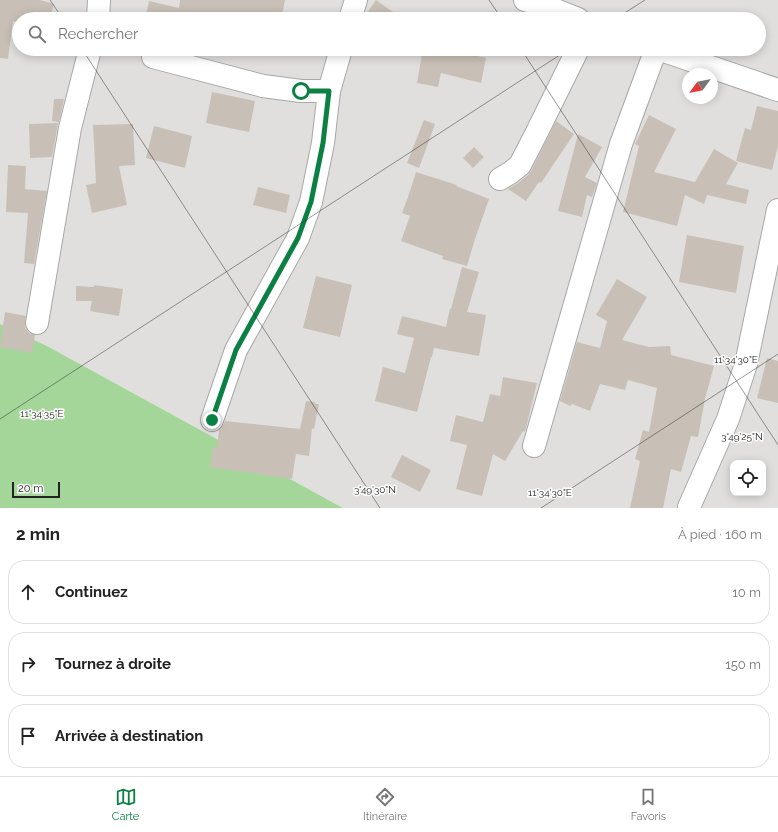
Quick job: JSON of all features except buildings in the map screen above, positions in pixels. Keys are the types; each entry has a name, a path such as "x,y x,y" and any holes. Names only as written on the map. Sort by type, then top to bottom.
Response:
{"street":[{"path":"99,12 100,0"},
{"path":"352,12 356,0"},
{"path":"526,0 548,6 562,12"},
{"path":"37,323 70,128 88,56"},
{"path":"212,420 236,350 298,238 311,202 323,143 329,91 339,56"},
{"path":"500,179 520,165 575,56"},
{"path":"534,446 621,144 654,56"},
{"path":"678,56 778,90"},
{"path":"153,57 264,86 301,91 329,91"},
{"path":"689,507 728,419 746,364 771,279 778,210"}],"shaded area":[{"path":"0,0 778,0 778,508 343,508 47,346 0,324"}],"green space":[{"path":"0,324 47,346 343,508 0,508"}],"route":[{"path":"212,420 236,350 298,238 311,202 323,143 329,91 301,91"}]}
